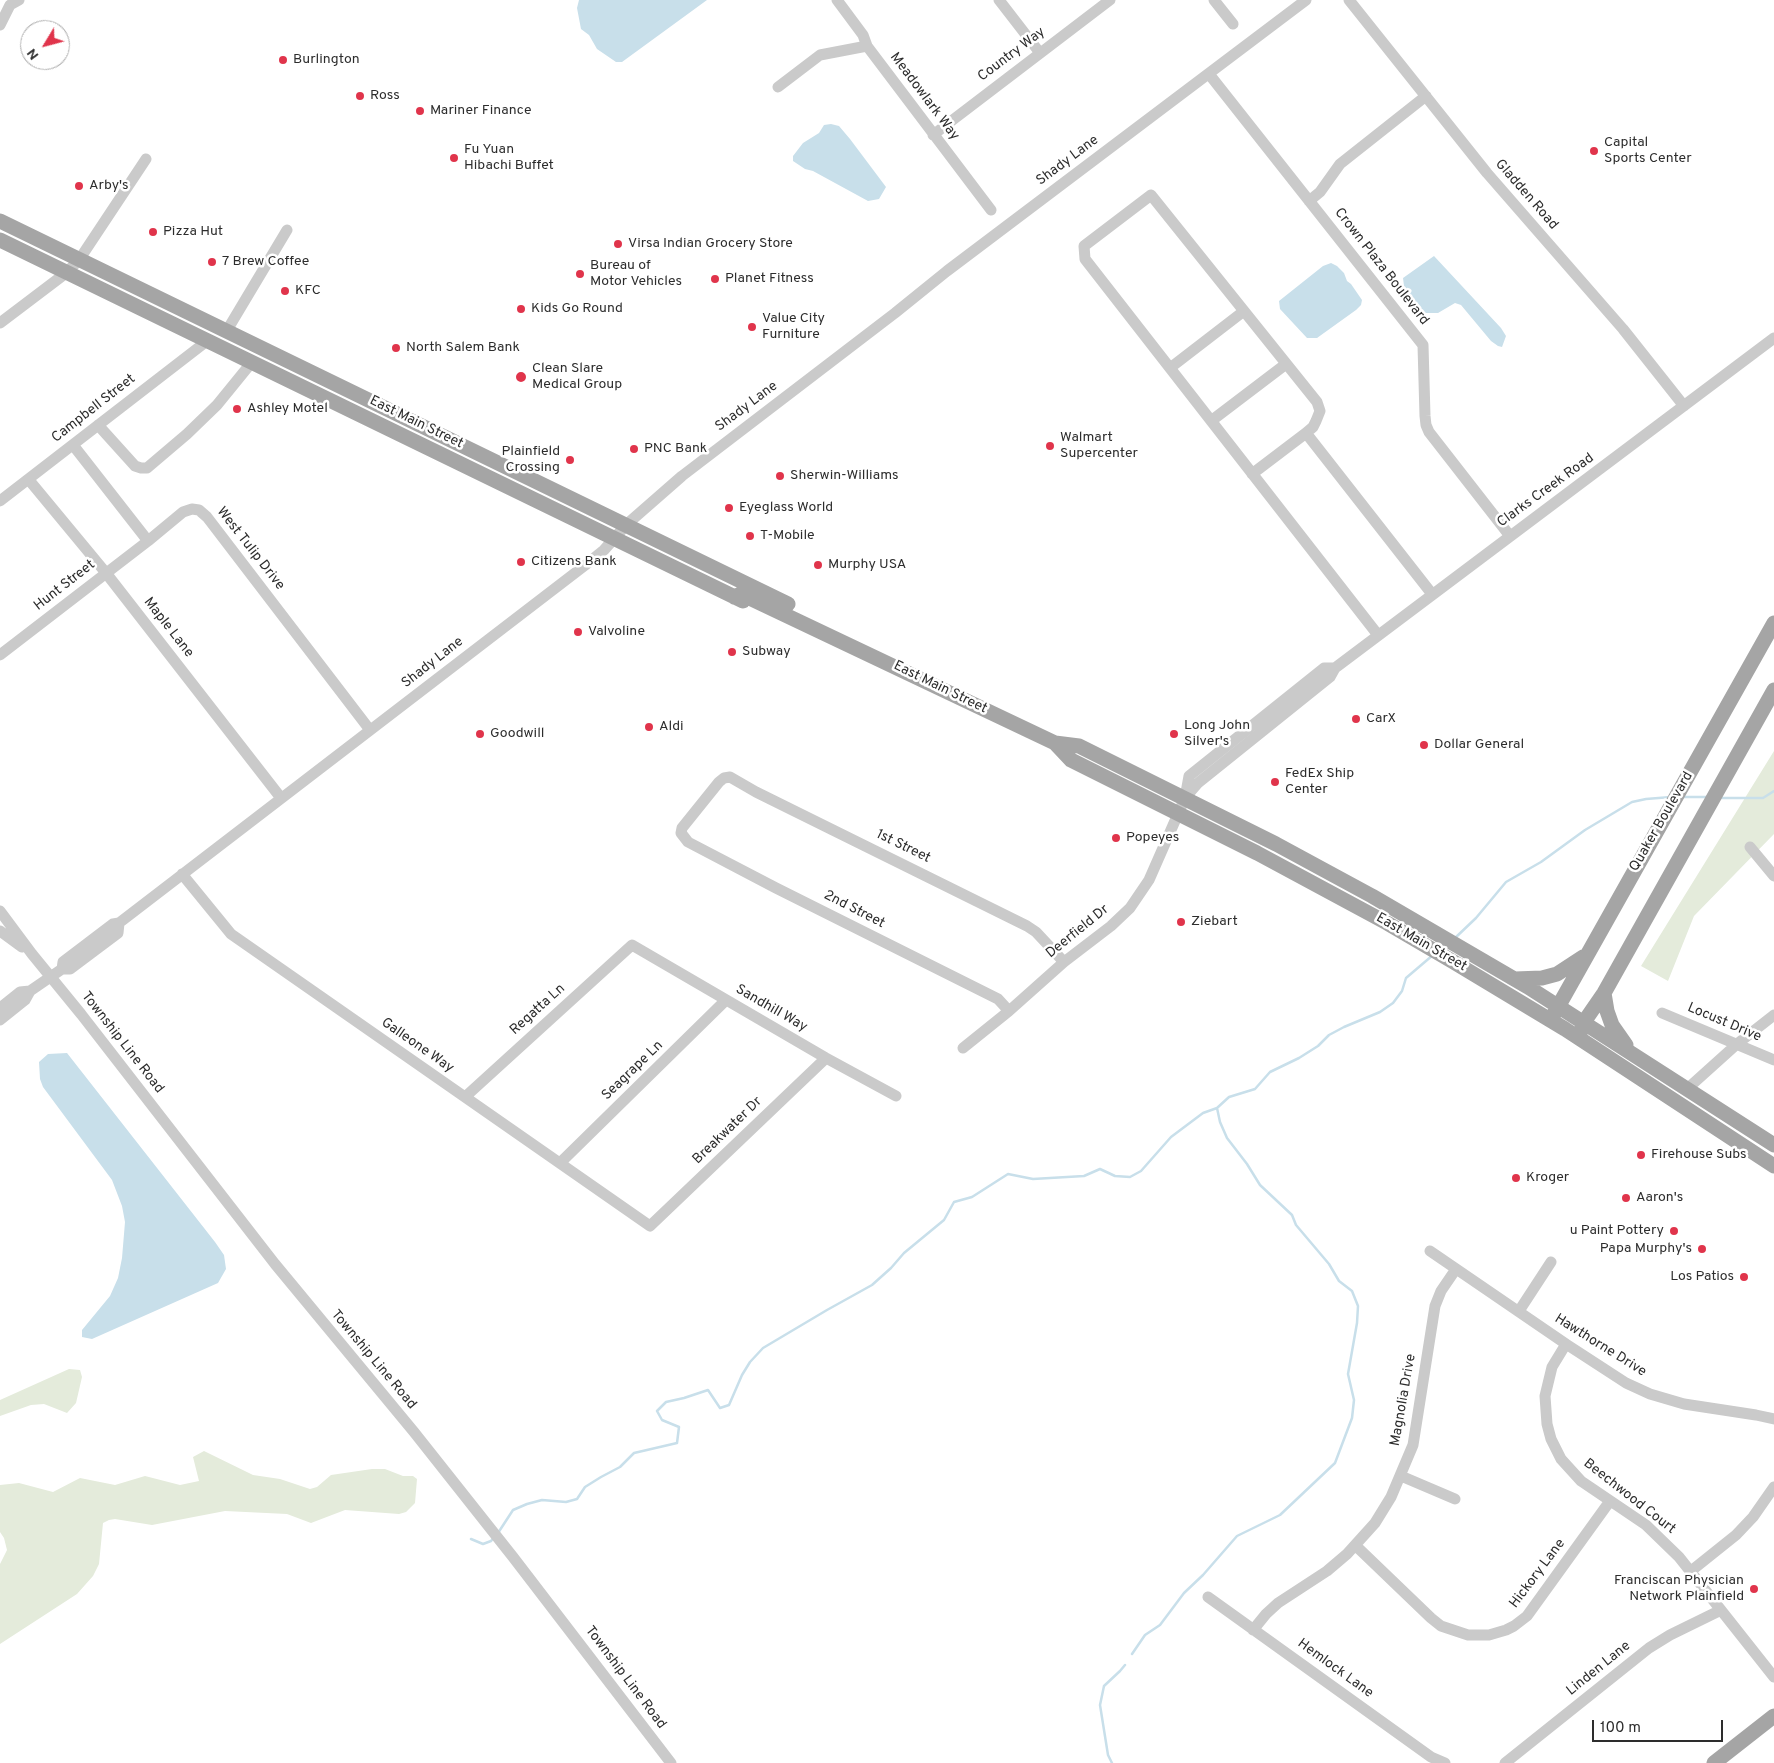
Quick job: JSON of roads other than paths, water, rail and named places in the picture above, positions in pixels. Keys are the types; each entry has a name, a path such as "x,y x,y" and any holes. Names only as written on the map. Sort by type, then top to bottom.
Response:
{"main road":[{"name":"East Main Street","path":"0,221 819,620 825,632"},
{"name":"East Main Street","path":"0,240 734,597 741,594 825,632 1056,743 1071,760 1182,805 1305,859 1432,930 1559,1005 1774,1146"},
{"name":"Quaker Boulevard","path":"1550,1020 1774,623"},
{"path":"1579,1038 1584,1022 1604,993 1774,690"},
{"name":"East Main Street","path":"1182,805 1452,961 1550,1020 1774,1166"},
{"path":"1515,979 1542,978 1557,974 1586,955"},
{"path":"1604,993 1612,1025 1632,1052"},
{"path":"1714,1763 1774,1716"}],"street":[{"path":"0,26 10,5 19,0"},
{"name":"Meadowlark Way","path":"837,0 863,35 868,46 991,210"},
{"path":"999,0 1040,53"},
{"name":"Country Way","path":"934,135 1110,0"},
{"path":"1214,0 1233,24"},
{"name":"Shady Lane","path":"51,977 62,969 63,962 113,924 119,923 588,563 682,476 947,271 1306,0"},
{"name":"Gladden Road","path":"1349,0 1492,180 1624,329 1684,406"},
{"path":"778,87 820,55 868,46"},
{"name":"Crown Plaza Boulevard","path":"1209,74 1423,345 1425,416 1429,432 1510,536"},
{"path":"1309,201 1320,192 1340,164 1426,96"},
{"path":"0,323 66,273 79,260 146,159"},
{"path":"1252,474 1313,427 1320,411 1317,402 1151,195 1084,246 1085,259 1252,474 1378,635"},
{"path":"226,332 287,230"},
{"path":"1170,368 1244,311"},
{"name":"Clarks Creek Road","path":"1182,805 1198,783 1330,676 1335,668 1774,338"},
{"name":"Campbell Street","path":"0,502 207,341"},
{"path":"98,425 136,466 147,468 217,405 252,362"},
{"path":"1211,421 1286,364"},
{"path":"1306,433 1432,594"},
{"path":"73,446 148,541"},
{"name":"Maple Lane","path":"29,480 106,573 281,798"},
{"name":"West Tulip Drive","path":"148,541 183,512 192,509 202,512 370,730"},
{"name":"Hunt Street","path":"0,656 148,541"},
{"name":"1st Street","path":"683,838 682,828 719,782 724,778 730,777 756,792 1027,926 1036,932 1064,962"},
{"name":"Deerfield Dr","path":"963,1048 1064,962 1111,926 1136,900 1149,880 1182,805"},
{"name":"2nd Street","path":"683,838 776,888 998,999 1009,1010"},
{"path":"1750,847 1774,876"},
{"name":"Galleone Way","path":"182,874 230,934 650,1226"},
{"path":"0,911 32,954"},
{"path":"0,931 32,954"},
{"name":"Regatta Ln","path":"465,1097 632,945"},
{"name":"Sandhill Way","path":"632,945 826,1058 896,1096"},
{"name":"Township Line Road","path":"32,954 275,1264 513,1557 671,1763"},
{"path":"0,1020 25,1000 30,991 51,977"},
{"path":"0,1008 20,992 30,991"},
{"name":"Seagrape Ln","path":"560,1163 726,1000"},
{"name":"Locust Drive","path":"1662,1013 1774,1060"},
{"path":"1687,1089 1737,1044 1774,1015"},
{"name":"Breakwater Dr","path":"650,1226 826,1058"},
{"name":"Hawthorne Drive","path":"1430,1251 1626,1383 1650,1394 1684,1404 1774,1419"},
{"path":"1519,1311 1551,1262"},
{"name":"Magnolia Drive","path":"1254,1630 1266,1614 1278,1603 1327,1571 1355,1545 1382,1513 1401,1476 1413,1445 1435,1306 1441,1292 1456,1268"},
{"name":"Beechwood Court","path":"1566,1344 1552,1367 1545,1396 1547,1424 1551,1439 1561,1459 1574,1475 1646,1525 1660,1538 1691,1572 1774,1677"},
{"path":"1401,1476 1454,1499"},
{"path":"1691,1572 1736,1535 1753,1517 1774,1487"},
{"name":"Hickory Lane","path":"1355,1545 1441,1626 1468,1635 1489,1635 1514,1626 1526,1616 1610,1501"},
{"name":"Hemlock Lane","path":"1208,1597 1431,1757 1445,1763"},
{"name":"Linden Lane","path":"1505,1763 1649,1648 1721,1610"}],"water":[{"path":"579,0 707,0 622,62 616,62 597,49 589,35 581,29 577,8"},
{"path":"824,125 839,126 886,187 879,199 868,201 793,161 793,156 803,143 819,133"},
{"path":"1434,256 1501,328 1506,336 1502,347 1491,341 1461,305 1455,303 1438,313 1425,313 1420,309 1404,286 1403,278"},
{"path":"1331,263 1344,273 1347,281 1362,300 1361,305 1317,338 1307,338 1280,309 1279,301 1323,266"},
{"path":"67,1053 215,1242 224,1255 226,1269 218,1283 92,1339 82,1337 82,1330 110,1296 118,1278 125,1222 122,1206 112,1180 43,1087 40,1079 39,1062 48,1054"}],"waterway":[{"path":"1719,798 1763,798 1774,791"},
{"path":"1455,938 1476,918 1506,882 1541,862 1585,830 1632,802 1671,797"},
{"path":"1684,797 1708,797"},
{"path":"498,1533 513,1510 542,1500 566,1502 577,1499 585,1487 620,1467 634,1453 677,1443 679,1427 662,1420 657,1411 666,1402 708,1390 720,1408 729,1405 742,1375 750,1362 763,1348 872,1285 904,1253 944,1220 954,1202 972,1197 1008,1174 1033,1179 1084,1176 1100,1169 1115,1176 1130,1177 1141,1171 1171,1137 1203,1113 1217,1108 1229,1097 1255,1089 1270,1072 1299,1058 1318,1046 1329,1035 1380,1012 1393,1003 1402,991 1406,978 1433,955"},
{"path":"1132,1654 1145,1635 1160,1625 1184,1593 1203,1575 1237,1536 1280,1515 1335,1463 1352,1418 1354,1400 1348,1374 1358,1306 1352,1291 1339,1281 1329,1264 1296,1225 1292,1215 1260,1185 1227,1138 1220,1122 1217,1108"},
{"path":"471,1539 483,1544 491,1541 494,1537"},
{"path":"1112,1763 1108,1755 1100,1705 1104,1686 1125,1665"}],"place":[{"name":"Burlington","path":"283,60"},
{"name":"Ross","path":"360,96"},
{"name":"Mariner Finance","path":"420,111"},
{"name":"Capital Sports Center","path":"1594,151"},
{"name":"Fu Yuan Hibachi Buffet","path":"454,158"},
{"name":"Arby's","path":"79,186"},
{"name":"Pizza Hut","path":"153,232"},
{"name":"Virsa Indian Grocery Store","path":"618,244"},
{"name":"7 Brew Coffee","path":"212,262"},
{"name":"Bureau of Motor Vehicles","path":"580,274"},
{"name":"Planet Fitness","path":"715,279"},
{"name":"KFC","path":"285,291"},
{"name":"Kids Go Round","path":"521,309"},
{"name":"Value City Furniture","path":"752,327"},
{"name":"North Salem Bank","path":"396,348"},
{"name":"Clean Slare Medical Group","path":"521,377"},
{"name":"Ashley Motel","path":"237,409"},
{"name":"Walmart Supercenter","path":"1050,446"},
{"name":"PNC Bank","path":"634,449"},
{"name":"Plainfield Crossing","path":"570,460"},
{"name":"Sherwin-Williams","path":"780,476"},
{"name":"Eyeglass World","path":"729,508"},
{"name":"T-Mobile","path":"750,536"},
{"name":"Citizens Bank","path":"521,562"},
{"name":"Murphy USA","path":"818,565"},
{"name":"Valvoline","path":"578,632"},
{"name":"Subway","path":"732,652"},
{"name":"CarX","path":"1356,719"},
{"name":"Aldi","path":"649,727"},
{"name":"Goodwill","path":"480,734"},
{"name":"Long John Silver's","path":"1174,734"},
{"name":"Dollar General","path":"1424,745"},
{"name":"FedEx Ship Center","path":"1275,782"},
{"name":"Popeyes","path":"1116,838"},
{"name":"Ziebart","path":"1181,922"},
{"name":"Firehouse Subs","path":"1641,1155"},
{"name":"Kroger","path":"1516,1178"},
{"name":"Aaron's","path":"1626,1198"},
{"name":"u Paint Pottery","path":"1674,1231"},
{"name":"Papa Murphy's","path":"1702,1249"},
{"name":"Los Patios","path":"1744,1277"},
{"name":"Franciscan Physician Network Plainfield","path":"1754,1589"}]}
